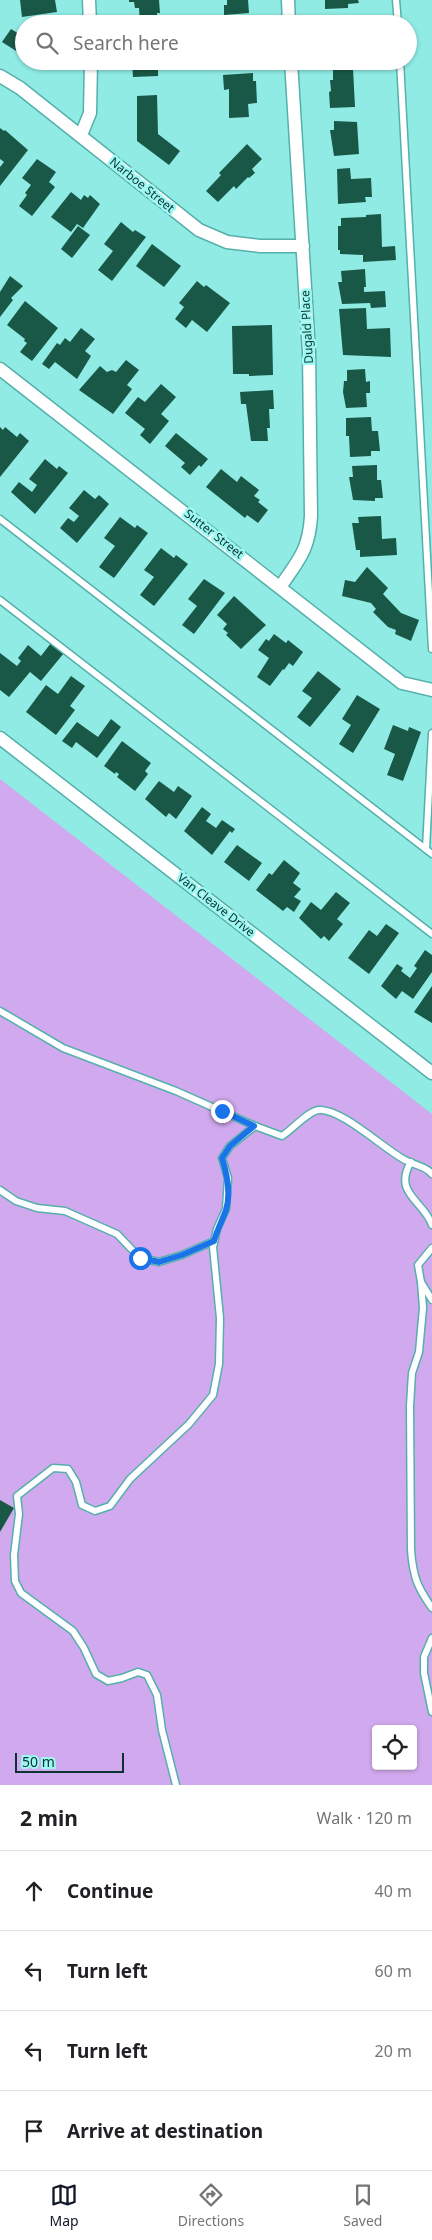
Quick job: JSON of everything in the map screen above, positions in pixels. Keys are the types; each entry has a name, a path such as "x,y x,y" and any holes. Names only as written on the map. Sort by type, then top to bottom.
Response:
{"street":[{"path":"90,0 90,15"},
{"path":"288,0 289,15"},
{"path":"81,135 90,113 91,70"},
{"name":"Dugald Place","path":"281,586 302,554 310,536 309,352 292,70"},
{"name":"Narboe Street","path":"0,76 20,88 81,135 199,230 227,242 260,246 303,246"},
{"name":"Sutter Street","path":"0,369 281,586 402,683 432,690"},
{"name":"Van Cleave Drive","path":"0,738 432,1073"}],"lane":[{"path":"396,0 397,15"},
{"path":"400,70 432,650"},
{"path":"0,519 432,854"},
{"path":"0,600 432,934"},
{"path":"426,849 432,733"},
{"path":"0,1010 63,1048 176,1091 254,1126 282,1136 294,1129 307,1114 320,1110 339,1116 405,1160 426,1168 432,1174"},
{"path":"176,1785 162,1730 157,1695 147,1675 138,1672 108,1681 96,1674 84,1648 72,1631 21,1594 15,1581 14,1555 19,1514 17,1496 53,1468 68,1469 76,1482 82,1505 95,1511 110,1506 130,1479 189,1424 213,1396 219,1364 220,1318 213,1247 217,1229 226,1209 228,1178 222,1158 230,1146 254,1126"},
{"path":"411,1162 406,1170 405,1186 432,1225"},
{"path":"0,1190 16,1200 37,1208 65,1211 117,1234 140,1258 159,1262 182,1255 214,1241"},
{"path":"432,1248 418,1265 423,1308 419,1352 412,1372 410,1406 411,1550 413,1572 419,1590 432,1608"},
{"path":"421,1282 432,1300"},
{"path":"432,1638 424,1657 424,1673 432,1712"}],"shaded area":[{"path":"0,779 432,1114 432,1785 0,1785"}],"building":[{"path":"20,0 55,0 57,12 22,15"},
{"path":"129,0 159,0 160,13 157,13 157,15 139,15 139,8 135,8 134,2 129,2"},
{"path":"227,0 248,0 249,13 224,15 224,5 227,5"},
{"path":"325,0 358,0 359,3 348,4 348,8 325,9"},
{"path":"11,29 15,31 15,50 2,42"},
{"path":"133,70 158,70 158,76 133,77"},
{"path":"333,70 353,70 355,107 330,108 330,80 333,80"},
{"path":"253,73 253,81 256,81 257,103 248,104 249,117 229,118 229,89 224,90 223,75"},
{"path":"157,95 158,134 180,151 169,165 137,141 137,96"},
{"path":"334,121 357,122 359,154 334,156 330,130 334,130"},
{"path":"0,128 5,130 28,150 0,186 0,167 4,162 0,159"},
{"path":"247,144 262,159 252,169 255,173 236,189 234,186 218,202 206,191 221,175 219,173"},
{"path":"37,159 56,172 49,182 55,187 32,216 19,206 31,185 22,178"},
{"path":"350,168 351,179 371,178 372,197 365,197 366,202 338,204 337,169"},
{"path":"71,192 81,200 84,195 88,198 90,195 100,204 83,228 77,224 71,232 51,217"},
{"path":"381,214 382,247 395,246 396,260 363,262 363,255 340,254 340,250 338,250 338,226 341,226 341,218"},
{"path":"121,222 133,232 135,230 146,237 112,281 98,270 113,251 104,244"},
{"path":"78,226 90,235 72,258 61,249"},
{"path":"152,244 181,266 164,287 136,266"},
{"path":"365,269 366,287 364,287 364,292 385,291 386,307 371,308 370,303 342,304 338,282 342,282 341,271"},
{"path":"10,276 23,286 11,298 13,300 0,317 0,292"},
{"path":"197,281 204,287 206,285 230,303 207,332 192,320 186,328 175,319 184,307 179,303"},
{"path":"25,301 58,328 32,361 20,352 27,343 24,341 25,339 7,325"},
{"path":"366,308 367,329 390,328 391,357 343,355 339,309"},
{"path":"272,325 273,375 249,376 249,374 233,374 232,326"},
{"path":"81,328 95,339 85,351 91,356 77,379 55,362 49,369 42,364 57,343 60,345 65,338 70,342"},
{"path":"126,360 139,370 127,385 132,389 113,414 79,390 100,366 107,372 112,370 116,372"},
{"path":"365,369 366,382 370,381 370,393 366,393 367,407 346,408 343,392 344,381 347,381 347,370"},
{"path":"161,384 176,397 161,414 169,421 150,444 140,435 145,429 125,413 138,397 145,402"},
{"path":"273,390 274,409 269,409 270,428 267,428 268,441 251,441 246,404 241,404 240,392"},
{"path":"371,417 372,431 378,431 380,451 371,451 371,456 350,457 349,436 346,436 346,418"},
{"path":"0,427 3,430 5,427 17,437 20,433 29,441 0,477"},
{"path":"176,433 208,459 190,475 181,467 185,463 165,446"},
{"path":"45,459 57,469 59,466 68,473 35,514 11,492 19,482 32,492 37,485 29,479"},
{"path":"377,465 377,480 381,480 383,498 375,498 375,501 353,500 349,477 353,477 352,466"},
{"path":"221,469 237,482 241,476 259,490 254,496 268,510 258,523 247,515 245,518 206,487"},
{"path":"84,490 95,499 99,495 109,504 77,543 60,528 68,518 74,522 79,516 69,508"},
{"path":"381,516 382,539 396,538 397,555 360,557 360,550 356,550 352,523 359,523 358,517"},
{"path":"120,517 135,528 137,525 148,533 114,578 99,567 115,546 104,538"},
{"path":"161,548 174,558 176,555 188,564 154,606 140,595 154,577 144,570"},
{"path":"367,567 388,588 383,594 401,613 419,620 411,641 395,634 396,630 388,627 373,612 376,609 371,603 342,596 345,580 355,582"},
{"path":"204,579 225,593 194,634 182,625 197,606 188,599"},
{"path":"234,596 266,625 241,649 226,635 228,633 223,629 227,624 217,615"},
{"path":"274,634 286,643 288,640 303,652 293,666 289,663 270,686 257,677 269,658 258,650 266,639 269,641"},
{"path":"51,643 64,653 41,681 30,672 9,697 0,690 0,653 17,666 21,661 18,658 28,645 41,656"},
{"path":"318,671 341,689 310,727 297,717 312,698 302,691"},
{"path":"71,676 85,686 70,706 75,710 56,735 26,712 46,685 58,694"},
{"path":"357,695 380,709 353,753 339,744 351,725 342,719"},
{"path":"111,719 121,727 97,758 76,742 72,748 62,741 77,722 98,737"},
{"path":"393,725 408,731 409,727 421,732 403,781 387,775 395,754 384,749"},
{"path":"122,741 151,763 145,771 148,774 135,791 117,777 119,774 116,772 115,774 104,766"},
{"path":"159,781 174,792 178,786 192,796 176,819 169,813 166,817 145,799"},
{"path":"202,807 211,814 206,821 216,828 222,820 235,829 232,833 230,831 212,855 184,831"},
{"path":"237,845 262,863 249,881 224,862"},
{"path":"284,860 300,873 293,883 301,889 294,897 301,901 294,912 287,907 283,911 256,890 269,873 272,875"},
{"path":"336,892 350,903 337,919 343,924 329,941 324,936 321,939 299,918 311,902 321,910"},
{"path":"386,924 399,933 369,974 348,958 369,930 377,936"},
{"path":"425,950 432,955 432,972 413,999 402,991 396,999 381,986 397,964 403,968 401,971 410,978 417,968 414,966"},
{"path":"432,986 432,1023 414,1012"},
{"path":"0,1500 14,1508 0,1532"}],"route":[{"path":"140,1258 159,1262 182,1255 214,1241 226,1209 228,1178 222,1158 230,1146 254,1126 222,1111"}]}
